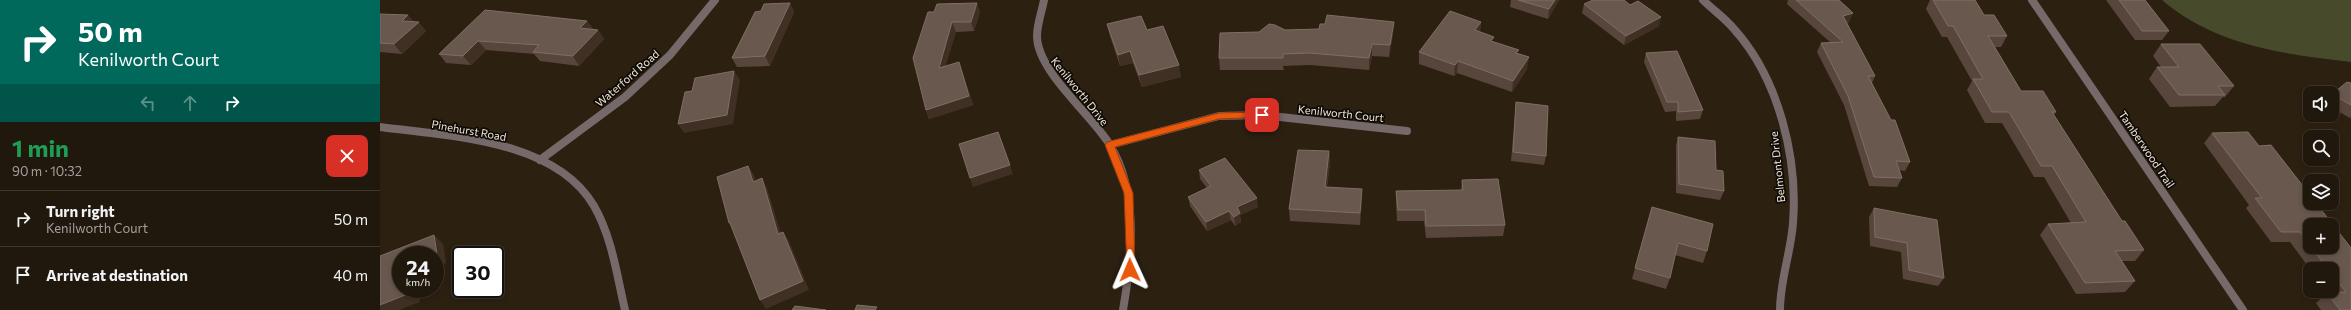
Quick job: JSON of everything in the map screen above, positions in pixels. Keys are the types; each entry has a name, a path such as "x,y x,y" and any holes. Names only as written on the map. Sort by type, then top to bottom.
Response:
{"street":[{"name":"Waterford Road","path":"540,160 625,97 670,55 715,0"},
{"name":"Kenilworth Drive","path":"1044,0 1037,36 1042,60 1110,145 1129,193 1130,270 1124,310"},
{"name":"Belmont Drive","path":"1702,0 1737,32 1763,70 1783,123 1791,170 1793,222 1780,310"},
{"name":"Tamberwood Trail","path":"2032,0 2243,310"},
{"name":"Kenilworth Court","path":"1110,145 1219,116 1262,115 1407,131"},
{"name":"Pinehurst Road","path":"380,127 504,146 563,171 588,196 602,224 625,310"}],"green space":[{"path":"2162,0 2351,0 2351,62 2276,51 2228,38 2183,16"}],"building":[{"path":"1518,0 1555,0 1549,9"},
{"path":"1593,0 1624,0 1630,5 1638,1 1661,17 1626,36 1584,4"},
{"path":"1796,0 1839,0 1853,13 1843,16 1875,76 1868,76 1891,120 1895,120 1910,162 1896,161 1902,178 1874,177 1848,96 1821,43 1843,42"},
{"path":"1933,0 1975,0 1984,15 1994,15 2007,36 1988,36 2021,91 2043,91 2056,112 2052,112 2122,221 2125,221 2144,250 2115,251 2135,281 2085,283 2048,224 2086,222 2052,166 2041,166 2009,112 1992,112 1973,79 1983,79 1953,26 1948,26"},
{"path":"2119,0 2145,0 2169,31 2142,31"},
{"path":"790,3 765,56 732,58 755,12 761,11 764,4"},
{"path":"977,3 971,22 952,22 939,68 959,62 969,96 926,110 913,58 928,12 934,12 937,4"},
{"path":"485,10 587,21 580,28 598,30 573,56 533,52 539,45 478,41 463,56 439,54"},
{"path":"1450,11 1481,22 1475,30 1494,37 1491,41 1519,50 1516,53 1529,57 1513,81 1458,61 1455,65 1419,52"},
{"path":"380,14 408,15 402,21 419,22 394,44 380,43"},
{"path":"1327,15 1394,22 1390,45 1372,44 1369,58 1309,53 1283,54 1283,58 1219,58 1220,33 1259,32 1269,24 1285,30 1319,29 1320,24 1325,24"},
{"path":"1141,16 1147,30 1163,26 1179,65 1139,75 1130,51 1118,55 1107,24"},
{"path":"2161,44 2200,44 2234,86 2218,86 2225,95 2179,95 2157,67 2179,67"},
{"path":"1677,51 1703,110 1678,112 1678,102 1667,102 1646,53"},
{"path":"734,71 727,115 678,124 685,92 692,91 695,78"},
{"path":"2347,82 2351,83 2351,105 2339,98 2339,88"},
{"path":"1516,102 1548,106 1546,156 1513,152"},
{"path":"998,132 1010,165 970,178 959,144"},
{"path":"2248,132 2259,146 2271,145 2303,186 2303,210 2321,210 2328,218 2303,218 2303,236 2300,232 2281,232 2255,198 2262,198 2212,133"},
{"path":"1678,137 1715,141 1716,170 1723,171 1724,191 1679,184"},
{"path":"1298,150 1329,151 1325,187 1362,189 1360,213 1289,209"},
{"path":"1225,158 1257,198 1237,207 1240,213 1234,217 1229,211 1206,222 1188,197 1211,186 1199,170"},
{"path":"748,166 753,182 762,178 778,234 783,232 803,281 760,300 729,223 717,177"},
{"path":"1498,179 1505,225 1426,226 1425,210 1398,210 1396,191 1463,190 1462,180"},
{"path":"1652,207 1713,224 1707,251 1678,243 1670,278 1635,268"},
{"path":"1874,208 1937,220 1944,278 1909,270 1907,243 1875,237"},
{"path":"2339,233 2351,248 2351,310 2340,310 2331,298 2339,298 2339,292 2346,292 2339,283 2339,262 2323,262 2316,254 2339,254"},
{"path":"434,235 436,246 406,246"},
{"path":"392,251 392,298 398,298 380,305 380,256"},
{"path":"857,305 877,307 875,310 855,310"},
{"path":"795,306 826,310 792,310"}],"route":[{"path":"1130,270 1129,193 1110,145 1219,116 1262,115"}]}
